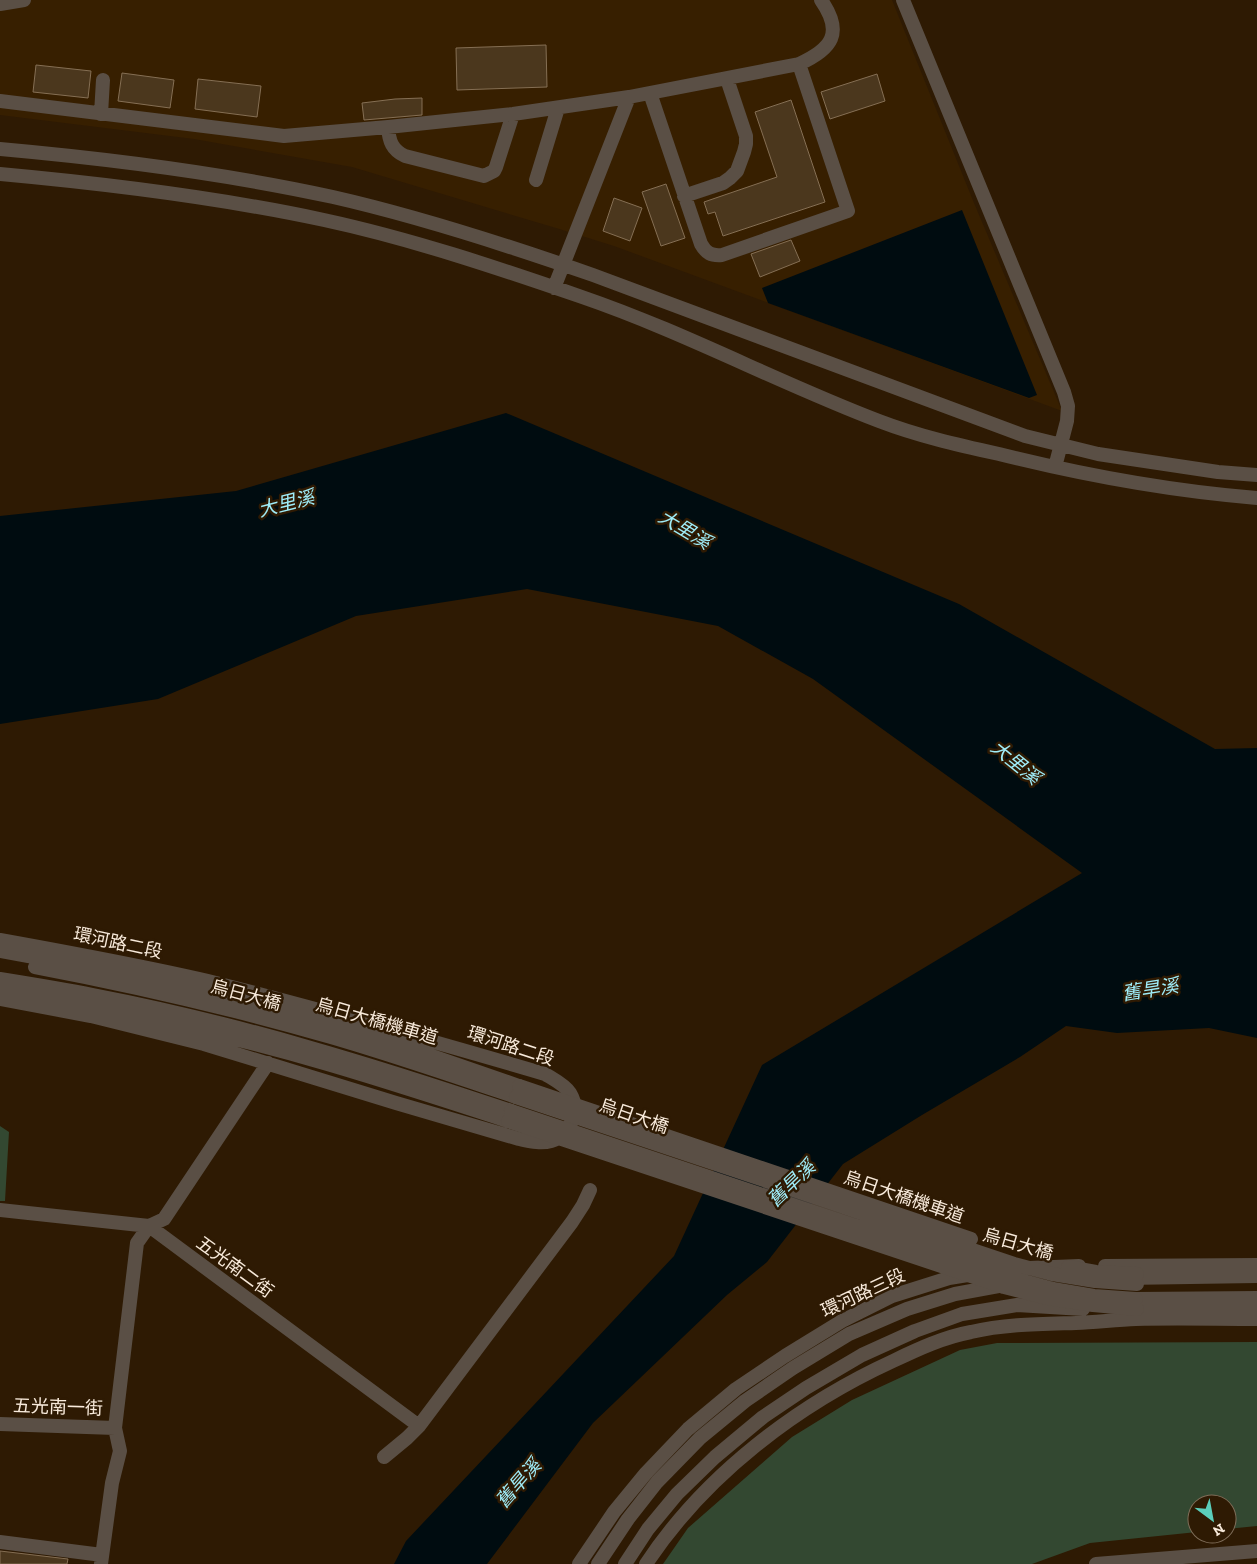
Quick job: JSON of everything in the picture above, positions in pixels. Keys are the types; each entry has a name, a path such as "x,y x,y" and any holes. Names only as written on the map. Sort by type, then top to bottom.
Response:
{"street":[{"path":"0,4 24,0"},
{"path":"0,101 278,135 388,127 513,114 628,97 799,64 824,50 831,40 833,28 831,18 821,0"},
{"path":"903,0 1064,392 1068,406 1067,421 1055,467"},
{"path":"650,93 701,244 708,254 714,256 722,255 848,211 799,64"},
{"path":"684,196 723,183 730,178 736,171 744,152 746,136 727,79"},
{"path":"101,114 103,80"},
{"path":"554,288 628,97"},
{"path":"536,180 558,108"},
{"path":"388,127 390,143 398,152 405,156 484,176 494,171 513,114"},
{"path":"0,149 157,166 246,180 420,219 563,265 1025,436 1098,454 1257,476"},
{"path":"0,174 155,190 241,204 327,221 414,243 554,288 636,317 880,421 926,437 1055,467 1216,495 1257,498"},
{"name":"環河路二段","path":"0,940 101,958 215,983 419,1037 545,1074 570,1093 574,1105 573,1120 564,1134 550,1142 519,1139 204,1044 90,1016 0,999"},
{"name":"烏日大橋機車道","path":"0,951 99,969 215,995 412,1056 1017,1255 1054,1265 1096,1272 1137,1274 1257,1272"},
{"name":"烏日大橋","path":"0,960 97,979 412,1056 1023,1266 1052,1274 1095,1282 1137,1284 1257,1283"},
{"name":"烏日大橋","path":"0,979 94,995 209,1021 325,1052 404,1081 1009,1278 1053,1289 1094,1296 1136,1299 1257,1298"},
{"path":"0,989 91,1006 206,1032 404,1081 1004,1287 1047,1298 1136,1309 1257,1308"},
{"path":"0,1542 101,1560 112,1484 120,1452 115,1428 137,1243 149,1226 164,1219 268,1063"},
{"path":"384,1457 419,1426 572,1222 590,1190"},
{"path":"0,1210 149,1226"},
{"name":"五光南二街","path":"149,1226 419,1426"},
{"name":"環河路三段","path":"579,1564 614,1512 646,1472 688,1429 736,1389 785,1356 842,1321 892,1296 949,1278 1005,1269 1062,1266 1257,1265"},
{"name":"環河路三段","path":"598,1564 628,1519 657,1482 700,1438 745,1401 849,1334 907,1309 955,1294 1009,1284 1063,1279 1257,1276"},
{"path":"625,1564 648,1530 677,1494 714,1457 763,1417 862,1354 915,1331 962,1314 1017,1305 1086,1309 1135,1319"},
{"path":"646,1564 662,1539 694,1502 727,1470 775,1431 816,1402 873,1370 922,1347 971,1332 1021,1325 1135,1319 1257,1319"},
{"name":"五光南一街","path":"0,1424 115,1428"},
{"path":"1096,1564 1257,1551"}],"path":[{"path":"981,1235 1033,1253"}],"shaded area":[{"path":"0,0 892,0 974,203 1062,411 614,246 352,167 194,139 0,115"}],"green space":[{"path":"0,1126 9,1132 5,1201 0,1201"},
{"path":"1257,1342 1257,1526 1237,1528 1237,1494 1187,1494 1187,1533 1090,1543 1032,1564 663,1564 688,1528 792,1437 852,1400 960,1350 997,1343"}],"water":[{"path":"962,210 1037,395 1029,398 768,303 762,288"},
{"path":"506,413 959,604 1215,749 1257,748 1257,1038 1209,1028 1117,1033 1066,1026 1020,1057 843,1164 767,1262 727,1295 593,1423 487,1564 394,1564 406,1541 674,1256 762,1065 1082,873 813,679 718,626 527,589 356,616 158,699 0,724 0,516 236,491"}],"building":[{"path":"546,45 547,87 457,90 456,48"},
{"path":"36,65 91,71 88,98 33,92"},
{"path":"122,73 174,80 170,108 118,101"},
{"path":"877,74 885,101 830,119 821,92"},
{"path":"198,79 261,86 257,117 195,109"},
{"path":"422,98 422,115 364,120 362,103"},
{"path":"791,100 825,202 723,236 715,212 708,214 704,202 777,177 755,112"},
{"path":"666,184 685,238 661,246 642,192"},
{"path":"614,198 642,208 630,241 603,231"},
{"path":"791,240 800,261 760,277 751,254"},
{"path":"0,1551 68,1559 67,1564 0,1564"}],"water label":[{"name":"大里溪","path":"286,503"},
{"name":"大里溪","path":"685,529"},
{"name":"大里溪","path":"1016,762"},
{"name":"舊旱溪","path":"1150,989"},
{"name":"舊旱溪","path":"791,1183"},
{"name":"舊旱溪","path":"518,1483"}]}
